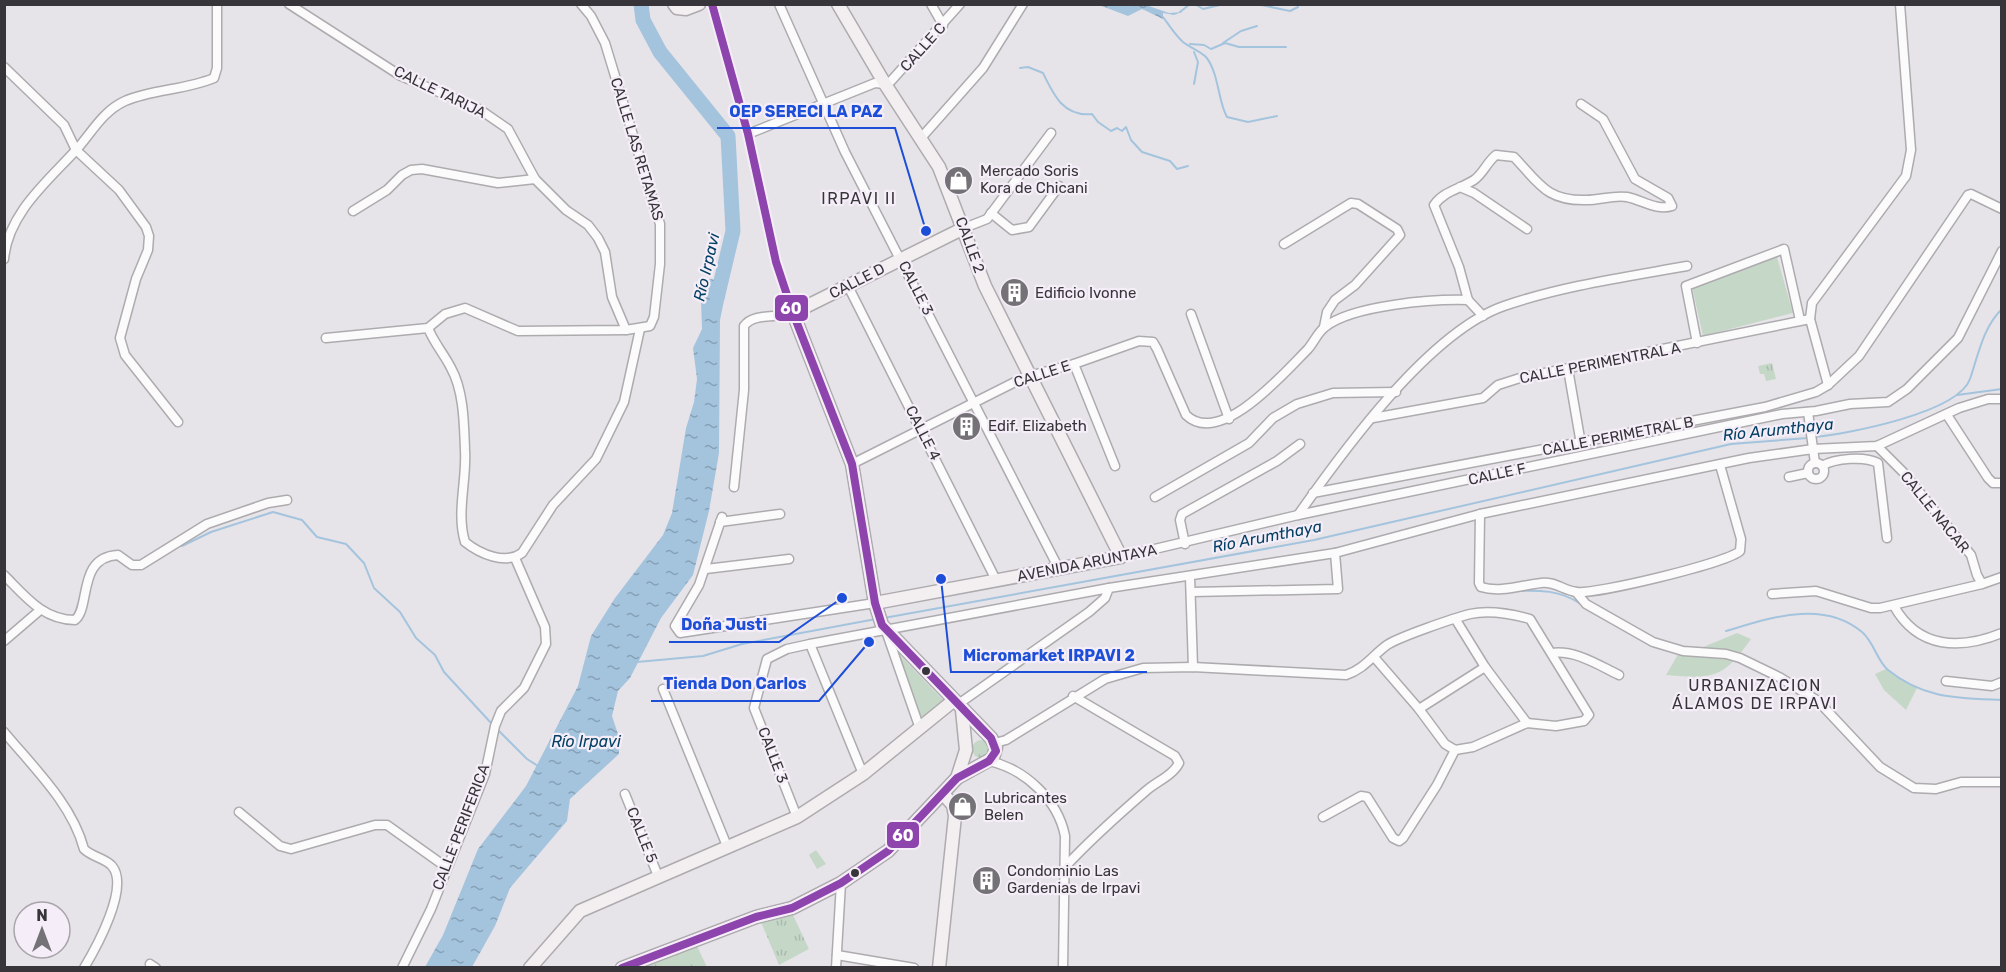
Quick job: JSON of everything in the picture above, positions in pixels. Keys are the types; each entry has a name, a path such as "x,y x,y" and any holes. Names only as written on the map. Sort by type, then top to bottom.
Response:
{"main road":[{"path":"674,4 677,8 686,9 699,4"},
{"name":"CALLE 2","path":"838,4 945,179 984,286 1121,557"},
{"name":"CALLE D","path":"793,313 964,228"},
{"path":"793,313 852,464 880,618 957,705 995,743 996,751 986,762 957,778"},
{"name":"AVENIDA ARUNTAYA","path":"880,618 996,580 1121,557"},
{"path":"530,968 580,911 796,817 863,774 919,726 957,705"},
{"path":"957,705 967,747 974,761 986,762"},
{"path":"629,966 756,917 792,908 841,883 888,851 944,795 957,778 967,747 974,736 984,734"},
{"path":"939,968 955,816 953,805 944,795"}],"street":[{"path":"4,259 14,228 33,194 76,150 103,116 123,102 143,94 214,78 217,68 217,4"},
{"name":"CALLE TARIJA","path":"289,4 401,76 498,121 515,139 535,179 566,210 588,225 598,238 605,252 612,297 626,330"},
{"name":"CALLE LAS RETAMAS","path":"581,4 591,16 605,43 660,225 662,240 654,317 650,326 640,329"},
{"path":"712,4 748,134 776,262 793,313"},
{"name":"CALLE 3","path":"779,4 823,104 1059,569"},
{"path":"932,4 943,25"},
{"name":"CALLE C","path":"748,134 875,83 885,84 891,81 960,4"},
{"path":"921,138 983,68 1023,4"},
{"path":"1828,385 1810,319 1816,296 1906,176 1911,150 1900,4"},
{"path":"4,67 64,125 76,150 119,190 146,227 149,236 148,250 136,279 120,338 125,355 178,422"},
{"path":"1483,316 1468,300 1459,267 1434,205 1441,196 1476,178 1487,162 1496,155 1514,157 1543,190 1557,198 1588,201 1614,195 1664,209 1672,206 1668,198 1635,179 1603,119 1581,104"},
{"name":"CALLE D","path":"964,228 987,219 1051,133"},
{"path":"353,211 382,194 411,170 422,169 498,183 535,179"},
{"path":"991,213 1012,230 1029,227 1059,186"},
{"path":"1460,187 1474,193 1527,229"},
{"name":"CALLE PERIMETRAL B","path":"1313,494 1581,444 1765,407 1802,397 1828,385 1859,356 1968,195 1971,194 2001,209"},
{"path":"1191,314 1229,419 1249,405 1310,347 1324,327 1327,312 1335,300 1355,285 1400,235 1397,230 1358,204 1351,203 1284,244"},
{"path":"1697,343 1686,286 1784,249 1800,320"},
{"name":"CALLE F","path":"1298,515 1782,414 1888,402 1920,379 1958,338 2001,250"},
{"path":"1298,515 1396,392 1441,344 1483,316 1503,306 1538,297 1687,266"},
{"name":"CALLE 4","path":"848,286 996,580"},
{"path":"1324,327 1356,311 1448,299 1468,300"},
{"path":"326,338 428,328 445,314 465,308 518,331 640,329 624,402 596,459 553,505 522,553 515,558 504,559 491,556 465,542 462,524 466,452 460,404 452,370 428,328"},
{"name":"CALLE D","path":"734,487 744,390 744,326 754,318 793,313"},
{"name":"CALLE PERIMENTRAL A","path":"1373,418 1483,398 1498,385 1520,378 1810,319"},
{"name":"CALLE E","path":"852,464 1030,376 1139,342 1153,342 1179,403 1193,422 1215,423 1229,419"},
{"path":"1074,364 1115,466"},
{"path":"1568,369 1581,444"},
{"path":"1155,497 1249,443 1273,418 1297,404 1333,393 1396,392"},
{"path":"780,514 721,520 706,568 675,626 680,633 880,618 1190,577 1335,553 1480,514 1720,465 1812,448 1877,446 1973,404 2001,399"},
{"path":"1808,412 1812,448 1824,474 1817,479 1808,472"},
{"path":"1947,416 1988,478 1993,483 2001,483"},
{"path":"1185,544 1180,520 1182,514 1276,461 1300,444"},
{"name":"CALLE NACAR","path":"1877,446 1903,472 1971,555 1977,576 1982,584"},
{"path":"1789,477 1808,472 1828,462 1872,460 1878,463 1887,538"},
{"path":"1480,514 1479,583 1481,587 1507,588 1549,583 1576,592 1654,578 1737,554 1742,547 1720,465"},
{"path":"4,575 39,611 59,618 75,620 81,611 87,579 96,566 109,557 118,555 132,566 141,565 207,524 268,503 287,500"},
{"name":"AVENIDA ARUNTAYA","path":"1121,557 1185,544 1298,515"},
{"path":"1192,592 1338,589 1335,553"},
{"name":"CALLE PERIFERICA","path":"402,968 431,909 485,774 495,726 501,711 524,688 546,644 544,627 515,558"},
{"path":"706,568 789,559"},
{"path":"1190,577 1193,667"},
{"path":"1772,594 1816,591 1871,608 1894,606 2001,577"},
{"path":"957,705 1089,612 1105,598 1109,588"},
{"path":"1576,592 1586,604 1653,642 1683,651 1726,654 1740,658 1779,677 1818,701 1880,767 1914,788 1936,789 1961,782 2001,782"},
{"path":"1894,606 1904,624 1950,644 1965,644 2001,633"},
{"path":"4,641 39,611"},
{"path":"995,743 1006,740 1073,696 1126,671 1143,668 1193,667 1346,675 1356,672 1387,645 1471,614 1513,614 1530,619 1589,715 1584,721 1556,726 1527,723 1473,747 1455,750 1445,744 1419,709 1374,657"},
{"path":"863,774 810,644 880,618"},
{"path":"880,618 919,726"},
{"path":"1456,620 1485,667 1527,723"},
{"name":"CALLE 3","path":"796,817 754,708 767,659 787,649 810,644"},
{"path":"1552,652 1585,658 1619,675"},
{"path":"1419,709 1485,667"},
{"path":"1946,681 1992,686 2001,682"},
{"path":"663,689 727,846"},
{"path":"1064,868 1089,840 1158,781 1172,773 1179,763 1175,756 1073,696"},
{"path":"4,732 70,813 79,830 84,849 111,864 116,882 104,934 84,968"},
{"path":"1323,817 1361,796 1367,797 1393,838 1398,841 1403,838 1437,786 1455,750"},
{"path":"986,762 1006,765 1038,787 1062,820 1065,836 1063,968"},
{"name":"CALLE 5","path":"625,794 658,876"},
{"path":"239,812 280,846 291,849 375,825 387,825 446,867"},
{"path":"836,968 841,883"},
{"path":"837,955 914,968"}],"green space":[{"path":"1777,257 1793,313 1703,336 1692,287"},
{"path":"1772,363 1776,379 1766,381 1764,374 1760,374 1758,366"},
{"path":"1737,633 1751,639 1733,662 1716,674 1695,677 1666,675 1680,651 1696,650"},
{"path":"896,651 943,700 924,717 917,714"},
{"path":"1886,669 1917,688 1906,710 1884,690 1875,674"},
{"path":"981,740 987,743 990,749 987,755 981,758 975,755 972,749 975,743"},
{"path":"816,850 826,864 817,869 809,855"},
{"path":"793,915 809,949 779,965 761,922"},
{"path":"697,946 707,967 640,968"}],"water":[{"path":"1099,5 1146,5 1169,13 1182,12 1174,15 1163,13 1163,19 1142,9 1128,16"},
{"name":"Río Irpavi","path":"709,279 728,281 720,320 719,453 709,511 693,575 661,618 630,678 618,691 612,716 618,734 619,754 570,799 567,821 510,888 495,926 472,967 425,967 443,935 478,849 526,786 578,686 591,636 615,598 663,535 672,513 686,428 694,402 697,379 693,348 702,329 701,301"}],"waterway":[{"name":"Río Irpavi","path":"641,4 643,20 660,52 728,136 733,231 717,298"},
{"path":"1180,12 1190,4"},
{"path":"1195,4 1203,9 1224,4"},
{"path":"1256,4 1290,11 1298,7"},
{"path":"1163,17 1185,44 1206,57 1214,71 1227,117 1248,122 1277,116"},
{"path":"1223,43 1241,31 1257,26"},
{"path":"1190,44 1204,45 1211,49 1225,43 1239,47 1286,47"},
{"path":"1194,52 1198,62 1194,84"},
{"path":"1020,68 1028,67 1043,73 1056,97 1074,112 1092,114 1098,122 1111,131 1117,128 1122,131 1126,127 1131,140 1142,152 1170,161 1177,169 1188,166"},
{"path":"1814,437 1900,420 1945,402 1961,391 1970,379 1990,324 2002,309"},
{"path":"1957,395 2002,389"},
{"name":"Río Arumthaya","path":"884,618 1314,540 1731,444 1808,438"},
{"path":"182,546 211,532 273,512 302,520 317,537 346,544 364,563 374,588 400,612 416,638 435,655 444,672 492,724"},
{"path":"1515,591 1550,592 1581,604"},
{"path":"1726,631 1796,614 1830,616 1847,622 1862,632 1870,641 1884,666 1901,680 1915,687 1942,695 2002,700"},
{"name":"Río Arumthaya","path":"637,662 703,656 742,644 876,619"},
{"path":"496,728 527,759 538,766"}],"transit line":[{"name":"60","path":"622,968 756,917 792,908 841,883 888,851 957,778 989,761 996,751 991,738 882,625 875,603 852,464 793,313 776,262 748,134 712,4"}],"place":[{"name":"Mercado Soris Kora de Chicani","path":"959,180"},
{"name":"OEP SERECI LA PAZ","path":"926,231"},
{"name":"Edificio Ivonne","path":"1014,293"},
{"name":"Edif. Elizabeth","path":"967,426"},
{"name":"Micromarket IRPAVI 2","path":"941,579"},
{"name":"Doña Justi","path":"842,598"},
{"name":"Tienda Don Carlos","path":"869,642"},
{"name":"Lubricantes Belen","path":"963,807"},
{"name":"Condominio Las Gardenias de Irpavi","path":"986,880"}],"district":[{"name":"IRPAVI II","path":"859,198"},
{"name":"URBANIZACION ÁLAMOS DE IRPAVI","path":"1755,694"}]}
